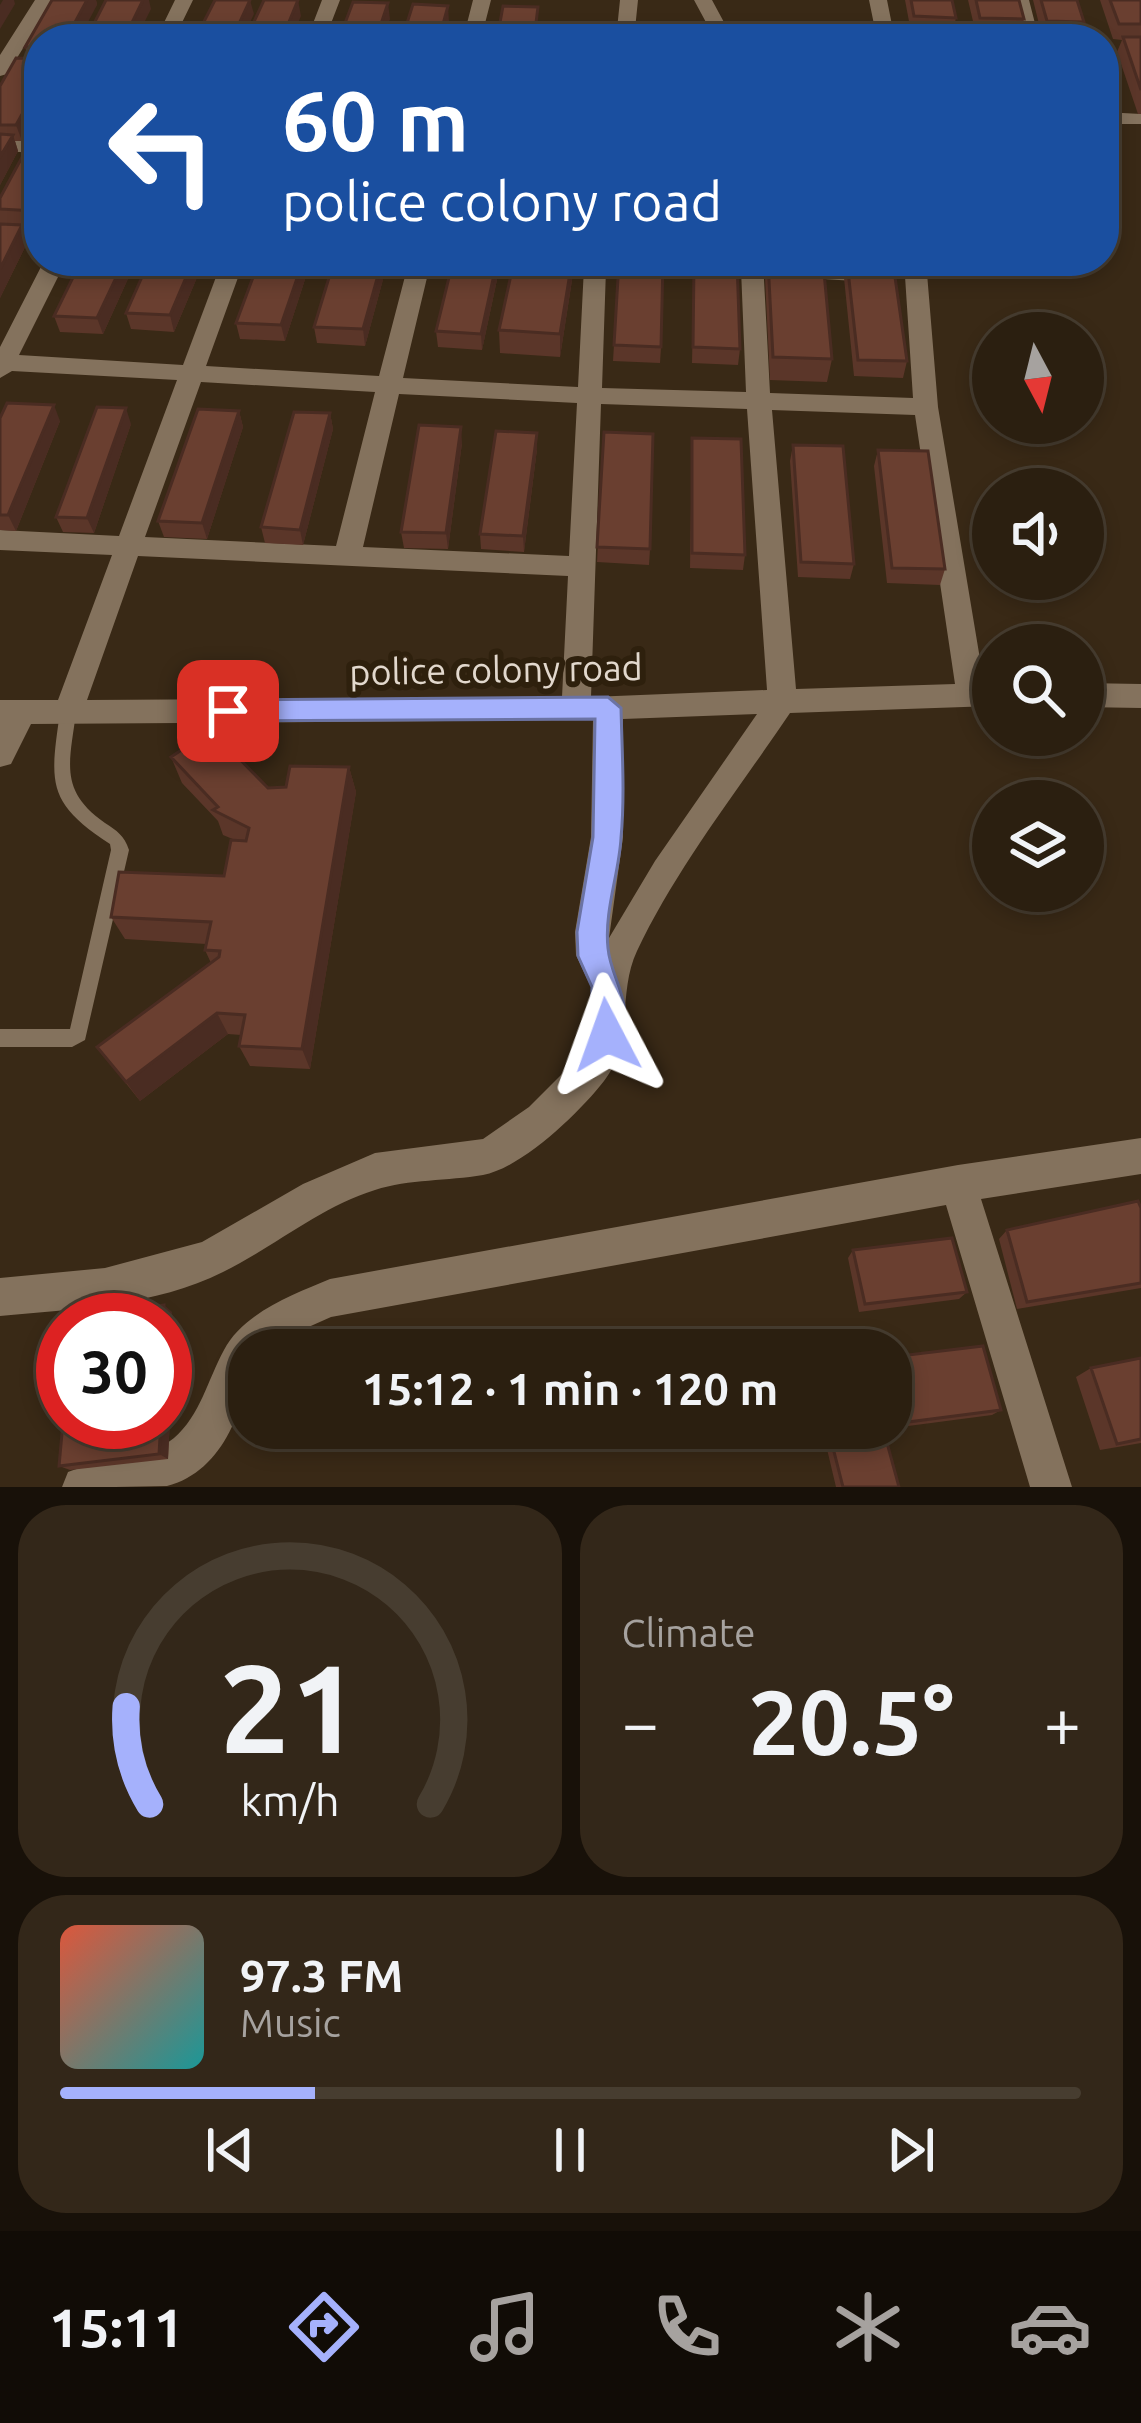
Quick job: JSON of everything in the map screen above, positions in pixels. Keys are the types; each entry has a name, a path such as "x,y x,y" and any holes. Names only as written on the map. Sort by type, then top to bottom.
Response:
{"street":[{"path":"20,71 0,70 24,32"},
{"path":"1119,118 1138,119"},
{"path":"47,276 1,365 587,396 926,407"},
{"path":"68,712 227,276"},
{"path":"347,556 416,276"},
{"path":"591,276 581,567 607,837 592,932 593,956 608,987"},
{"path":"0,1297 105,1287 209,1259 316,1197 375,1171 488,1156 542,1120 594,1066 607,1035 608,987 621,948 666,871 782,700 752,276"},
{"path":"916,276 926,407 972,642"},
{"path":"0,540 581,567"},
{"name":"police colony road","path":"11,712 592,708 972,693"},
{"path":"1104,695 1141,696"},
{"path":"0,754 11,712"},
{"path":"274,1329 290,1315 330,1298 958,1184 1141,1156"},
{"path":"958,1184 1052,1487"},
{"path":"83,1487 175,1466 212,1424 228,1386"}],"lane":[{"path":"0,1038 73,1038 78,1034 120,850 118,840 80,818 62,790 68,712"}],"building":[{"path":"52,0 87,0 74,24 38,24"},
{"path":"106,0 143,0 131,24 94,24"},
{"path":"215,0 250,0 239,24 203,24"},
{"path":"264,0 298,0 288,24 253,24"},
{"path":"911,0 952,0 956,18 914,16"},
{"path":"976,0 1019,0 1024,19 980,18"},
{"path":"1041,0 1077,0 1084,22 1047,21"},
{"path":"1110,0 1141,0 1141,24 1119,24"},
{"path":"353,2 388,3 381,24 345,24"},
{"path":"413,4 448,6 443,24 407,24"},
{"path":"503,6 538,7 536,24 500,24"},
{"path":"1123,37 1141,37 1141,90"},
{"path":"16,58 24,58 24,111 16,125 0,125 0,86"},
{"path":"0,134 13,135 0,157"},
{"path":"24,154 24,210 0,209 0,198"},
{"path":"0,224 22,225 0,269"},
{"path":"74,276 117,276 97,318 54,316"},
{"path":"142,276 187,276 170,315 126,313"},
{"path":"253,276 298,276 281,325 236,323"},
{"path":"329,276 378,276 363,329 314,327"},
{"path":"449,276 494,276 481,334 436,331"},
{"path":"511,276 570,276 560,334 499,330"},
{"path":"618,276 663,276 661,347 614,345"},
{"path":"694,276 738,276 740,349 693,347"},
{"path":"769,276 824,276 832,359 773,357"},
{"path":"849,276 895,276 907,361 858,360"},
{"path":"7,403 54,405 8,515 0,515 0,418"},
{"path":"97,407 126,408 87,518 56,517"},
{"path":"198,409 239,411 202,523 158,521"},
{"path":"294,412 330,413 300,530 261,527"},
{"path":"419,425 461,427 446,533 401,532"},
{"path":"496,431 537,433 523,536 480,534"},
{"path":"604,432 653,434 650,549 597,547"},
{"path":"692,438 741,439 745,555 692,553"},
{"path":"793,445 843,446 854,564 801,562"},
{"path":"878,450 928,451 945,569 892,568"},
{"path":"211,730 268,788 286,787 290,766 349,767 302,1049 239,1046 245,1015 217,1013 126,1082 97,1047 219,957 220,951 205,950 211,922 111,917 119,872 224,876 231,840 246,841 249,828 213,810 218,807 171,757"},
{"path":"1138,1201 1141,1283 1027,1302 1007,1230"},
{"path":"952,1238 967,1292 865,1304 853,1250"},
{"path":"983,1346 1001,1410 912,1421 912,1354"},
{"path":"1141,1358 1141,1439 1117,1444 1091,1368"},
{"path":"61,1449 159,1449 159,1454 59,1466"},
{"path":"833,1449 889,1449 899,1487 843,1487"}],"route":[{"path":"228,711 608,708 607,837 592,932 593,956 608,987 607,1035"}]}
